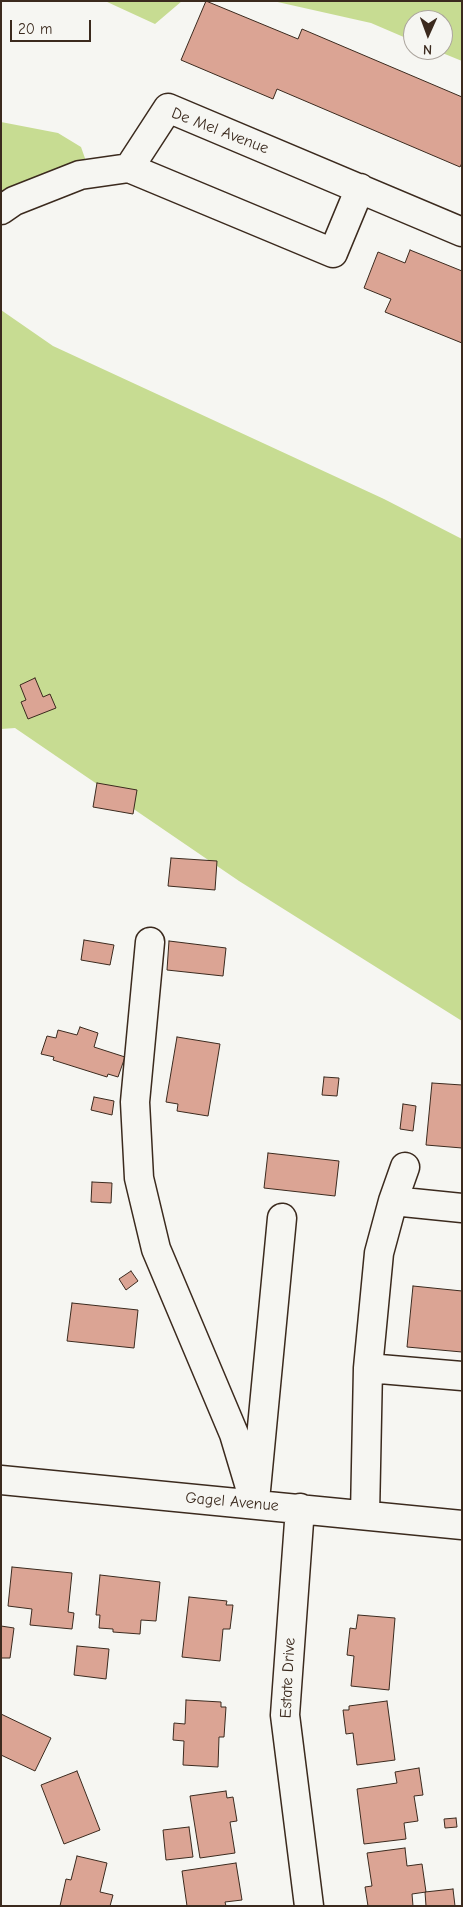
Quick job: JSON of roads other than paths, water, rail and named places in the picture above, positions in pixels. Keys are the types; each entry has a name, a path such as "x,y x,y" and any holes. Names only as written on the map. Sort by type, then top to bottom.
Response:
{"street":[{"name":"De Mel Avenue","path":"129,168 168,108 462,232"},
{"path":"1,210 14,202 80,176 129,168 333,253 360,188"},
{"path":"150,942 135,1102 140,1178 156,1249 234,1434 254,1504"},
{"path":"365,1515 368,1368 380,1253 393,1201 405,1167"},
{"path":"393,1201 462,1208"},
{"path":"254,1504 282,1218"},
{"path":"368,1368 462,1376"},
{"name":"Gagel Avenue","path":"1,1480 462,1525"},
{"name":"Estate Drive","path":"300,1508 285,1715 308,1906"}]}
